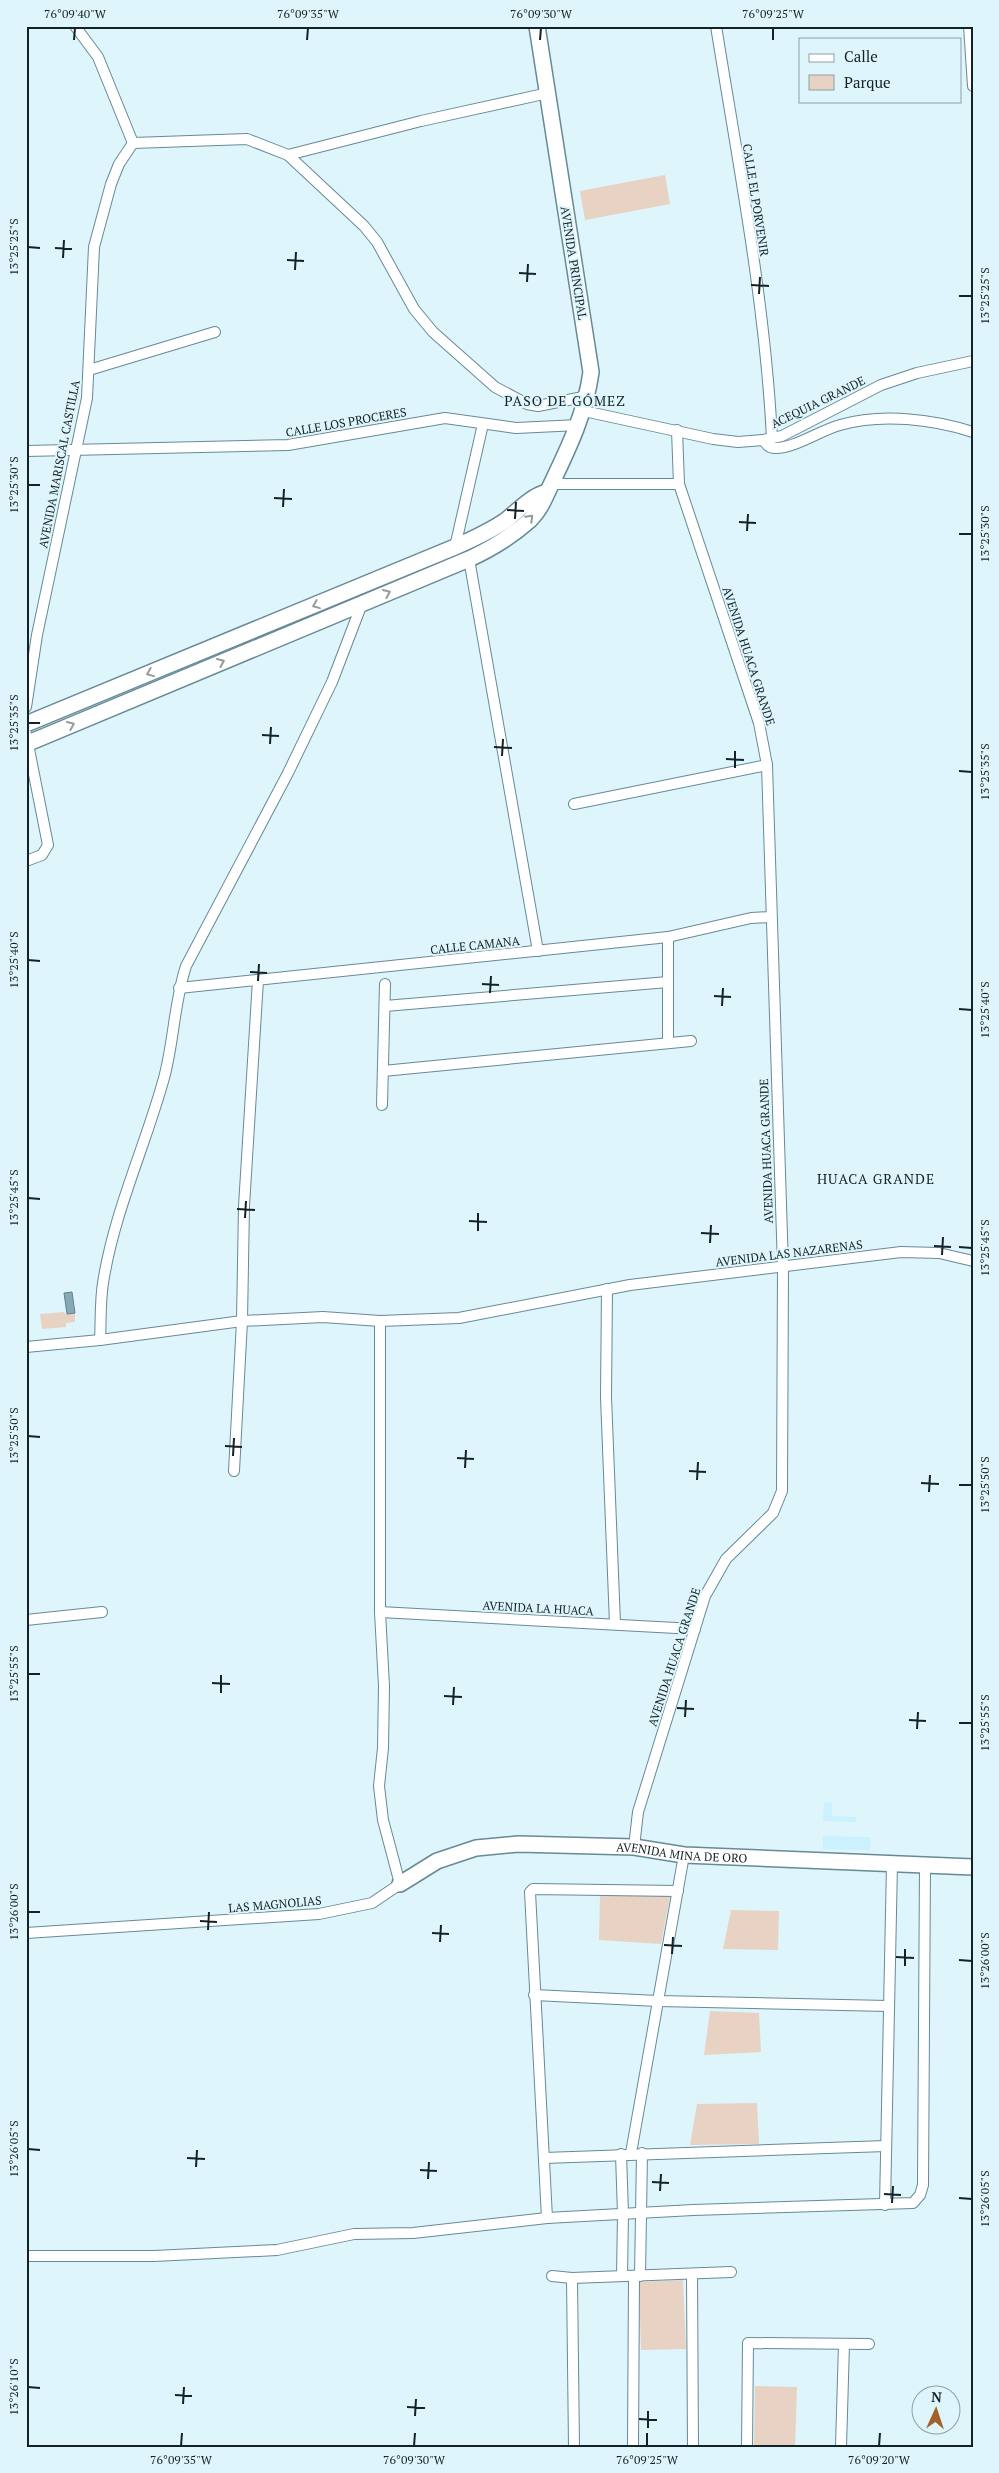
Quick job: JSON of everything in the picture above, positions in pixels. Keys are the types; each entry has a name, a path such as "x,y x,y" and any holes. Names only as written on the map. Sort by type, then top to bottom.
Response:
{"main road":[{"name":"AVENIDA PRINCIPAL","path":"27,740 469,559 490,549 531,519 543,504 584,411 591,372 537,26"},
{"path":"26,724 483,535 534,496 550,488"},
{"name":"AVENIDA MINA DE ORO","path":"400,1884 437,1861 476,1848 518,1844 634,1847 684,1855 973,1867"}],"street":[{"path":"75,26 98,57 133,143 247,138 288,155 364,226 377,242 414,309 433,332 495,387 527,404 584,411"},
{"name":"CALLE EL PORVENIR","path":"716,26 743,189 769,377 768,439"},
{"path":"970,26 973,86"},
{"path":"288,155 421,121 548,93"},
{"name":"AVENIDA MARISCAL CASTILLA","path":"26,707 37,635 87,398 90,284 94,247 111,184 119,164 133,143"},
{"path":"89,370 215,332"},
{"name":"ACEQUIA GRANDE","path":"584,411 713,439 738,442 768,439 782,436 881,385 917,373 973,361"},
{"name":"CALLE LOS PROCERES","path":"26,451 288,446 445,418 516,428 584,411"},
{"path":"768,439 768,446 775,448 788,446 841,425 886,419 947,424 973,432"},
{"path":"455,547 483,424"},
{"name":"AVENIDA HUACA GRANDE","path":"634,1847 638,1812 705,1596 726,1559 773,1513 782,1491 783,1267 767,765 760,723 679,484 677,430"},
{"path":"550,488 679,484"},
{"path":"469,559 538,951"},
{"path":"100,1340 103,1284 117,1221 159,1095 172,1049 179,988 186,966 288,773 332,682 362,604 365,585"},
{"path":"26,636 37,635"},
{"path":"26,861 42,855 48,845 27,740"},
{"path":"574,804 767,765"},
{"name":"CALLE CAMANA","path":"179,988 668,938 750,918 771,917"},
{"path":"668,938 668,1044"},
{"path":"234,1471 242,1321 244,1206 258,980"},
{"path":"385,1006 668,982"},
{"path":"382,1105 385,984"},
{"path":"383,1071 691,1041"},
{"name":"AVENIDA LAS NAZARENAS","path":"26,1347 100,1340 242,1321 323,1317 380,1321 459,1318 607,1289 712,1274 911,1252 939,1253 973,1261"},
{"path":"607,1289 606,1397 614,1624"},
{"path":"380,1321 380,1612 384,1695 383,1748 379,1786 383,1820 400,1884"},
{"path":"26,1620 102,1612"},
{"name":"AVENIDA LA HUACA","path":"380,1612 695,1629"},
{"path":"622,2276 626,2154 658,2001 684,1855"},
{"path":"885,2205 892,1864"},
{"path":"26,2256 154,2256 277,2250 354,2234 413,2233 547,2218 642,2212 912,2203 922,2191 925,1866"},
{"name":"LAS MAGNOLIAS","path":"26,1934 319,1914 372,1903 400,1884"},
{"path":"547,2218 530,1892 533,1889 678,1890"},
{"path":"534,1995 658,2001 888,2006"},
{"path":"544,2158 642,2153 886,2146"},
{"path":"633,2447 637,2276 642,2212 642,2153"},
{"path":"552,2276 572,2278 731,2272"},
{"path":"692,2274 693,2447"},
{"path":"572,2278 574,2447"},
{"path":"747,2447 748,2343 869,2344"},
{"path":"841,2447 844,2344"}],"shaded area":[{"path":"72,1292 75,1313 67,1314 64,1293"},
{"path":"824,1802 832,1803 832,1816 856,1817 856,1822 823,1821"},
{"path":"823,1836 870,1837 870,1850 823,1849"}],"green space":[{"path":"665,175 670,204 585,220 580,191"},
{"path":"64,1312 65,1314 75,1313 75,1322 66,1323 66,1327 42,1329 40,1314"},
{"path":"600,1896 670,1896 661,1944 599,1940"},
{"path":"731,1910 779,1911 778,1950 723,1949"},
{"path":"710,2011 759,2013 761,2052 704,2055"},
{"path":"757,2103 759,2144 690,2145 697,2104"},
{"path":"683,2280 686,2349 641,2350 639,2282"},
{"path":"755,2386 797,2387 795,2447 754,2447"}],"district":[{"name":"PASO DE GÓMEZ","path":"565,400"},
{"name":"HUACA GRANDE","path":"876,1178"}]}
